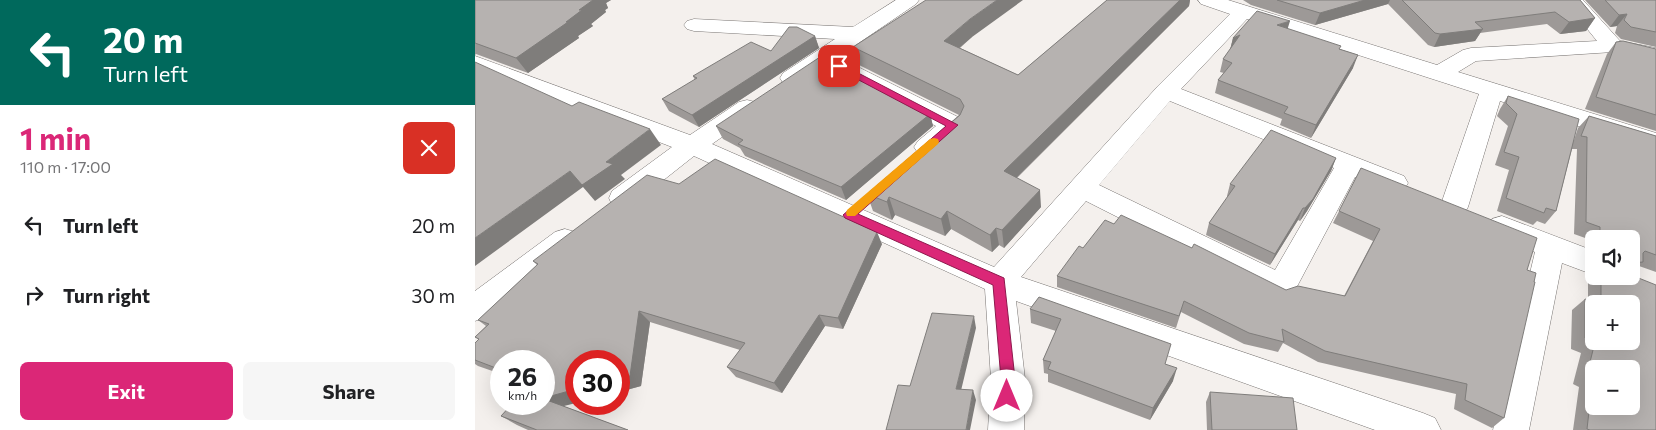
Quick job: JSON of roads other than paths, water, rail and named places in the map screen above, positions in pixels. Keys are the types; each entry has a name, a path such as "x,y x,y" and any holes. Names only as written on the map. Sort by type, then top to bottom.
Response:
{"street":[{"path":"475,308 692,145 909,0"},
{"path":"1208,0 1656,142"},
{"path":"1568,0 1578,5 1613,46"},
{"path":"1006,430 1008,379 999,282 1166,91 1243,12"},
{"path":"694,25 858,34"},
{"path":"1438,74 1471,55 1613,46 1656,55"},
{"path":"823,58 953,125 909,163"},
{"path":"475,63 857,208 999,282 1423,430"},
{"path":"1166,91 1585,260"},
{"path":"1436,200 1492,91"},
{"path":"1081,187 1281,287 1349,164"},
{"path":"1511,430 1551,247"}]}
